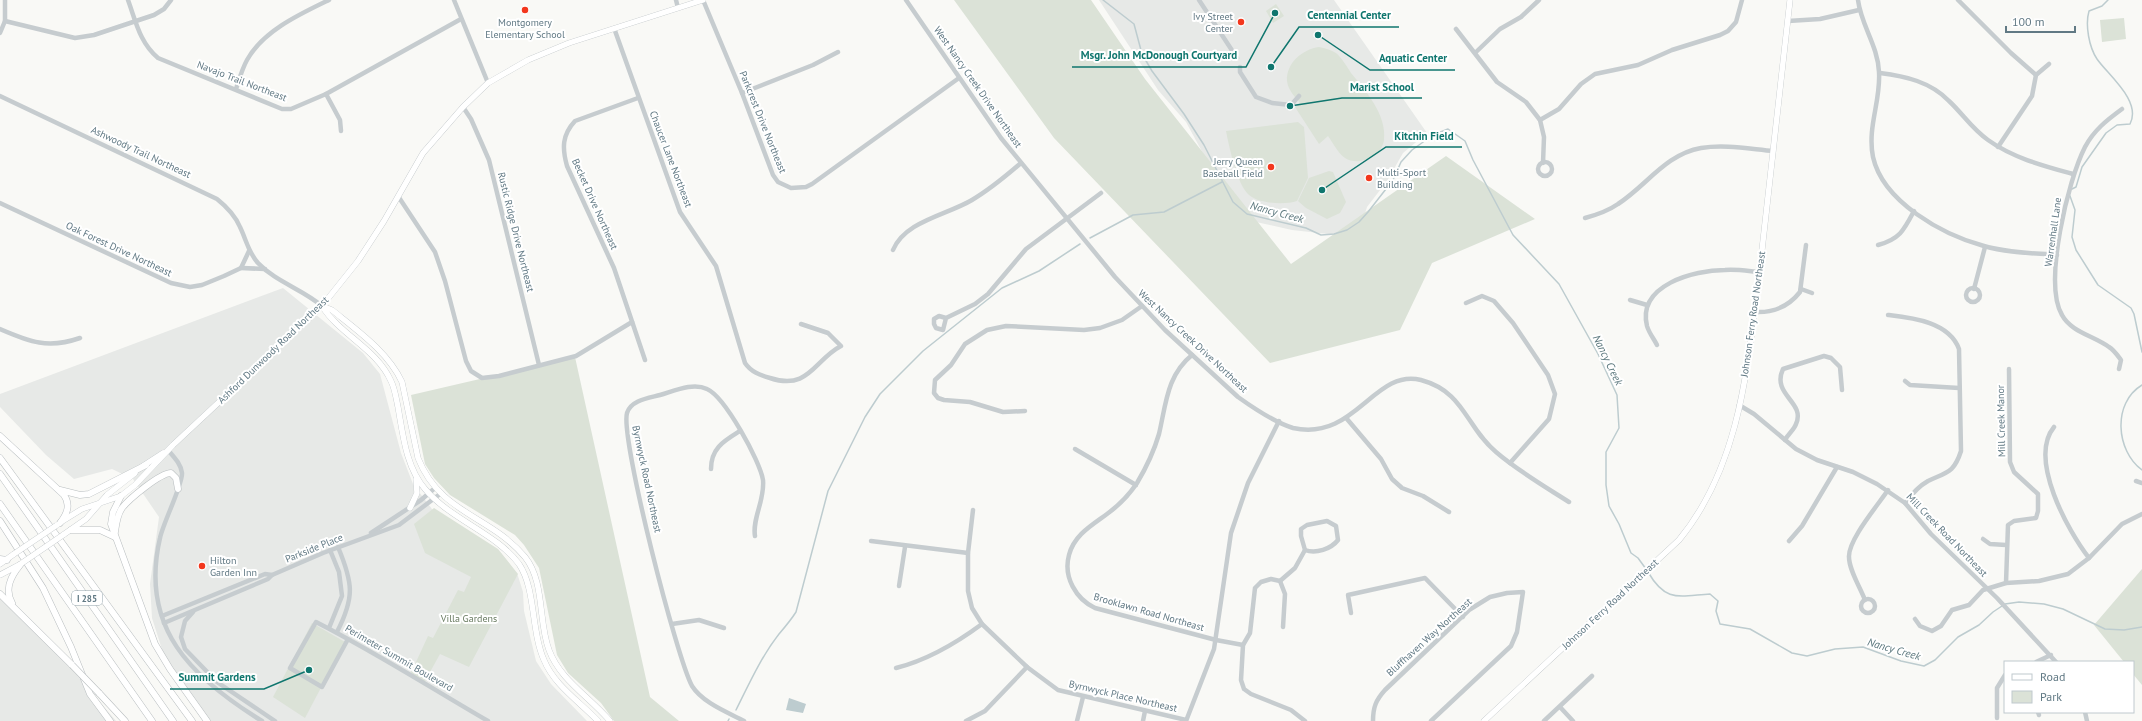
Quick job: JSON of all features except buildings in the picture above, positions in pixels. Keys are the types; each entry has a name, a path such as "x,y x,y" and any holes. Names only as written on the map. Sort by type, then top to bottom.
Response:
{"highway":[{"path":"0,436 33,468 60,490 66,498 68,506 66,513 59,524"},
{"path":"0,458 192,721"},
{"path":"60,490 80,495 89,494 146,464"},
{"path":"115,537 117,517 123,507 158,477 171,473 176,478 178,489"},
{"name":"I 285","path":"0,474 173,721"},
{"path":"122,496 112,516 111,524 115,537 156,644 170,670 207,721"},
{"name":"I 285","path":"0,504 152,721"},
{"path":"0,521 43,588 71,647 90,694 110,721"},
{"path":"71,530 100,530 115,537"},
{"path":"15,607 9,596 8,587 12,576 21,564"},
{"path":"0,594 72,664 125,721"}],"main road":[{"name":"Ashford Dunwoody Road Northeast","path":"0,564 3,559 14,554 82,509 122,496 145,478 168,450 322,306 358,261 384,222 423,153 463,107 488,83 528,60 569,43 703,0"},
{"name":"Johnson Ferry Road Northeast","path":"1484,721 1652,566 1678,540 1699,513 1727,456 1739,405 1755,312 1790,0"},
{"path":"322,306 328,316 376,358 389,376 395,392 409,458 416,477 417,493 410,508"},
{"path":"322,306 332,310 386,356 397,372 405,394 418,458 423,469 440,494 511,542 526,558 537,586 542,624 554,661 562,673 610,721"},
{"name":"Ashford Dunwoody Road Northeast","path":"0,575 21,564 89,517 98,504 111,491 146,464 168,450"},
{"path":"416,477 434,500 500,546 519,565 530,596 533,622 544,661 560,685 598,721"}],"street":[{"path":"0,33 5,21 5,0"},
{"name":"Navajo Trail Northeast","path":"128,0 139,35 147,49 158,58 282,109 291,109 326,94 461,19"},
{"path":"5,21 75,38 94,35 136,22 164,9 171,0"},
{"path":"236,89 247,61 262,42 298,16 329,0"},
{"path":"454,0 488,83"},
{"path":"676,0 678,8"},
{"name":"Parkcrest Drive Northeast","path":"703,0 742,93 773,175 784,186 798,188 812,184 959,78"},
{"name":"West Nancy Creek Drive Northeast","path":"906,0 1001,138 1114,278 1192,355 1238,397 1250,406 1292,428 1307,429 1334,425 1347,419 1380,390 1403,380 1419,380 1435,385 1453,396 1487,444 1510,463 1569,502"},
{"path":"1199,0 1237,58"},
{"path":"1475,53 1500,29 1521,17 1539,0"},
{"path":"1540,120 1560,109 1581,84 1595,74 1638,65 1672,50 1720,35 1728,31 1736,22 1742,0"},
{"path":"1858,0 1859,10 1873,41 1880,73 1871,128 1874,158 1889,187 1906,206 1930,223 1956,237 1985,247 2016,252 2057,255"},
{"path":"1958,0 2011,53 2036,75"},
{"path":"1788,21 1820,19 1859,10"},
{"name":"Chaucer Lane Northeast","path":"614,28 680,212 716,266 745,363 750,369 761,375 781,381 795,380 808,373 834,349 841,346 828,333 801,324"},
{"path":"1456,29 1498,82 1526,102 1540,120 1544,137 1543,163"},
{"path":"742,93 814,65 838,52"},
{"path":"1998,147 2032,96 2036,75 2049,64"},
{"path":"1240,67 1240,72 1256,97 1272,103 1291,105 1299,96"},
{"path":"1880,73 1912,78 1944,96 1973,128 1998,147 2041,166 2073,174"},
{"path":"326,94 340,120 341,131"},
{"name":"Ashwoody Trail Northeast","path":"0,96 211,195 225,206 237,220 249,251"},
{"name":"Becket Drive Northeast","path":"638,98 576,121 568,129 562,150 567,166 614,268 644,360"},
{"name":"Rustic Ridge Drive Northeast","path":"463,107 471,119 489,160 539,365"},
{"name":"Warrenhall Lane","path":"2119,369 2121,360 2110,347 2070,325 2061,315 2056,287 2057,255 2063,215 2073,174 2085,147 2100,125 2122,109"},
{"path":"1584,218 1605,211 1618,204 1664,166 1679,155 1690,151 1713,146 1774,151"},
{"path":"893,250 904,235 928,221 972,200 1021,163"},
{"path":"946,318 975,304 988,294 1026,249 1101,193"},
{"path":"398,196 435,252 445,281 466,361 471,371 477,376 487,379 576,356 632,322"},
{"name":"Oak Forest Drive Northeast","path":"0,203 171,283 184,287 202,285 240,268"},
{"path":"1878,245 1893,241 1904,230 1914,211"},
{"path":"1755,312 1768,312 1783,307 1801,290 1806,245"},
{"path":"1974,288 1985,247"},
{"path":"265,269 240,268 249,251 265,269 312,297 322,306"},
{"path":"1657,346 1647,325 1647,305 1657,291 1684,278 1724,270 1759,272"},
{"path":"1801,290 1812,293"},
{"path":"1466,303 1482,296 1494,301 1513,323 1548,374 1555,394 1549,419 1510,463"},
{"path":"1630,300 1647,305"},
{"path":"1025,411 1003,412 970,402 944,400 938,398 934,393 935,380 951,365 965,344 987,330 1006,326 1084,330 1100,328 1122,320 1142,306"},
{"path":"1888,315 1917,319 1951,334 1956,340 1959,349 1961,371 1959,388 1961,451 1957,463 1948,473 1919,488 1905,503"},
{"path":"0,329 39,344 56,344 80,338"},
{"name":"Brooklawn Road Northeast","path":"1192,355 1181,364 1168,389 1154,451 1136,485 1117,506 1077,538 1071,547 1068,557 1072,586 1085,603 1095,608 1216,640 1243,645"},
{"path":"1785,440 1798,419 1796,408 1781,386 1779,380 1783,369 1824,356 1831,358 1840,367 1842,390"},
{"name":"Mill Creek Manor","path":"2006,583 2006,545 2008,525 2010,522 2036,518 2038,511 2038,494 2014,472 2010,462 2009,369"},
{"path":"1905,380 1910,385 1959,388"},
{"name":"Byrnwyck Road Northeast","path":"744,721 711,703 699,694 692,686 686,672 652,551 634,468 626,422 628,410 639,401 688,387 707,389 718,396 757,460 763,481 762,499 754,528 755,536"},
{"name":"Mill Creek Road Northeast","path":"1739,405 1754,414 1785,440 1810,456 1853,472 1888,490 1905,503 1932,534 1988,589 2006,583 2039,581 2068,574 2089,558 2122,524 2142,514"},
{"path":"1347,419 1381,458 1392,479 1397,484 1402,488 1423,496 1449,512"},
{"path":"1186,720 1209,665 1216,640 1231,533 1248,483 1280,421"},
{"path":"2054,427 2047,438 2046,452 2053,495 2065,524 2089,558"},
{"path":"711,469 712,458 716,449 740,431"},
{"path":"1075,449 1136,485"},
{"path":"168,450 182,470 182,479 163,527 156,561 154,584 164,623 182,655 203,679 213,688 262,721"},
{"path":"1790,541 1802,526 1837,467"},
{"path":"2136,481 2142,483"},
{"name":"Parkside Place","path":"363,538 410,508 435,488"},
{"path":"1865,600 1851,567 1849,552 1857,536 1888,490"},
{"name":"Parkside Place","path":"164,623 268,580 272,575 330,550 399,525 440,494"},
{"name":"Byrnwyck Place Northeast","path":"973,510 968,553 967,582 969,600 976,616 982,624 1027,667 1051,686 1083,697 1186,720"},
{"path":"1280,581 1295,568 1305,550 1301,536 1301,529 1307,525 1327,521 1336,526 1338,540 1333,546 1311,552 1305,550"},
{"path":"1984,539 1990,544 2006,545"},
{"path":"871,541 905,547 968,553"},
{"name":"Perimeter Summit Boulevard","path":"338,547 347,568 350,599 337,632 488,721"},
{"path":"899,586 905,547"},
{"name":"Perimeter Summit Boulevard","path":"329,628 342,596 339,572 330,550"},
{"name":"Parkside Place","path":"162,616 265,574 272,575"},
{"path":"1351,613 1348,595 1425,578 1462,617"},
{"path":"1280,581 1271,579 1266,580 1261,582 1255,588 1250,633 1243,645 1240,668 1241,680 1244,689 1259,698 1291,710 1305,721"},
{"path":"1280,581 1285,594 1283,627"},
{"path":"1915,619 1920,626 1926,630 1936,629 1952,610 1969,605 1983,590 1988,589 2055,661"},
{"path":"227,590 230,596"},
{"name":"Bluffhaven Way Northeast","path":"1373,721 1373,708 1377,699 1469,610 1490,598 1507,593 1523,592 1517,632 1511,646 1431,721"},
{"path":"202,608 194,612 185,621 181,638 185,649 207,674 275,721"},
{"path":"672,624 699,620 724,628"},
{"path":"337,632 316,622 290,668 322,687 348,639"},
{"path":"896,668 934,655 982,624"},
{"path":"2038,661 2051,655"},
{"path":"966,721 988,708 1027,667"},
{"path":"1544,721 1592,676"},
{"path":"1997,718 1997,688 2004,677"},
{"path":"1077,721 1083,697"},
{"path":"1560,707 1573,721"},
{"path":"1143,721 1145,711"}],"shaded area":[{"path":"1099,0 1334,0 1427,133 1403,153 1387,181 1367,207 1362,223 1337,235 1292,230 1238,218 1186,122 1158,90"},
{"path":"283,288 363,353 380,374 401,453 413,484 435,513 501,553 509,563 518,576 523,592 524,611 536,661 551,684 587,721 203,721 166,662 152,618 150,584 159,517 133,479 112,469 74,479 46,455 0,407 0,394"},
{"path":"0,599 57,652 116,721 0,721"},
{"path":"789,698 806,704 803,713 786,710"}],"green space":[{"path":"954,0 1091,0 1145,79 1291,264 1446,156 1535,219 1432,263 1400,330 1270,363 1054,138"},
{"path":"1276,4 1284,16 1273,23 1266,11"},
{"path":"2124,18 2126,39 2102,42 2100,20"},
{"path":"1319,47 1330,50 1338,55 1369,96 1379,113 1384,131 1384,140 1379,151 1369,158 1357,161 1345,158 1338,151 1328,136 1319,144 1295,107 1300,103 1292,93 1287,81 1289,68 1292,63 1302,54 1313,48"},
{"name":"Jerry Queen Baseball Field","path":"1298,122 1304,127 1308,178 1297,201 1273,203 1259,200 1249,195 1237,174 1226,131"},
{"path":"1329,171 1333,172 1346,202 1340,213 1327,219 1306,208 1298,201 1309,178"},
{"path":"575,357 650,697 679,721 614,721 601,703 568,673 557,655 539,568 524,545 515,535 450,495 434,478 425,464 411,395"},
{"name":"Villa Gardens","path":"434,508 498,549 518,574 469,667 440,654 424,683 410,675 428,636 433,638 458,590 464,592 471,577 425,553 414,524"},
{"path":"2142,569 2142,685 2134,675 2134,661 2123,661 2094,625"},
{"path":"312,623 345,642 305,718 273,697"}],"waterway":[{"name":"Nancy Creek","path":"1103,0 1134,24 1142,54 1152,71 1184,114 1204,145 1233,202 1247,214 1306,228 1321,235 1334,234 1347,230 1359,222 1368,212 1393,180 1401,162 1412,150 1433,135 1448,129 1465,141 1473,160 1513,235 1559,284 1598,354 1617,395 1619,428 1606,452 1606,485 1609,506 1619,524 1631,553 1638,558 1646,569"},
{"path":"2072,189 2076,187 2082,167 2106,133 2117,125 2130,124 2132,115 2128,98 2097,59 2088,36 2087,23 2089,11 2102,6 2108,0"},
{"path":"1090,238 1133,215 1164,212 1222,182"},
{"path":"2070,196 2075,210 2072,237 2076,250 2098,285 2131,308 2134,314 2142,352"},
{"path":"736,710 767,652 796,612 828,491 865,417 880,394 923,351 1002,288 1039,271 1080,244"},
{"path":"2142,385 2132,393 2126,403 2122,415 2121,427 2123,440 2127,451 2133,462 2142,470"},
{"name":"Nancy Creek","path":"1648,572 1661,589 1667,593 1682,596 1710,594 1718,601 1716,611 1720,624 1750,629 1792,653 1807,656 1835,649 1863,647 1901,661 1924,666 1935,660 1958,637 1979,625 1993,612 2005,604 2019,602 2044,604 2063,609 2105,629 2124,630 2142,627"}],"place":[{"name":"Montgomery Elementary School","path":"525,10"},
{"name":"Msgr. John McDonough Courtyard","path":"1275,13"},
{"name":"Ivy Street Center","path":"1241,22"},
{"name":"Aquatic Center","path":"1318,35"},
{"name":"Centennial Center","path":"1271,67"},
{"name":"Marist School","path":"1290,106"},
{"name":"Jerry Queen Baseball Field","path":"1271,167"},
{"name":"Multi-Sport Building","path":"1369,178"},
{"name":"Kitchin Field","path":"1322,190"},
{"name":"Hilton Garden Inn","path":"202,566"},
{"name":"Summit Gardens","path":"309,670"}]}
